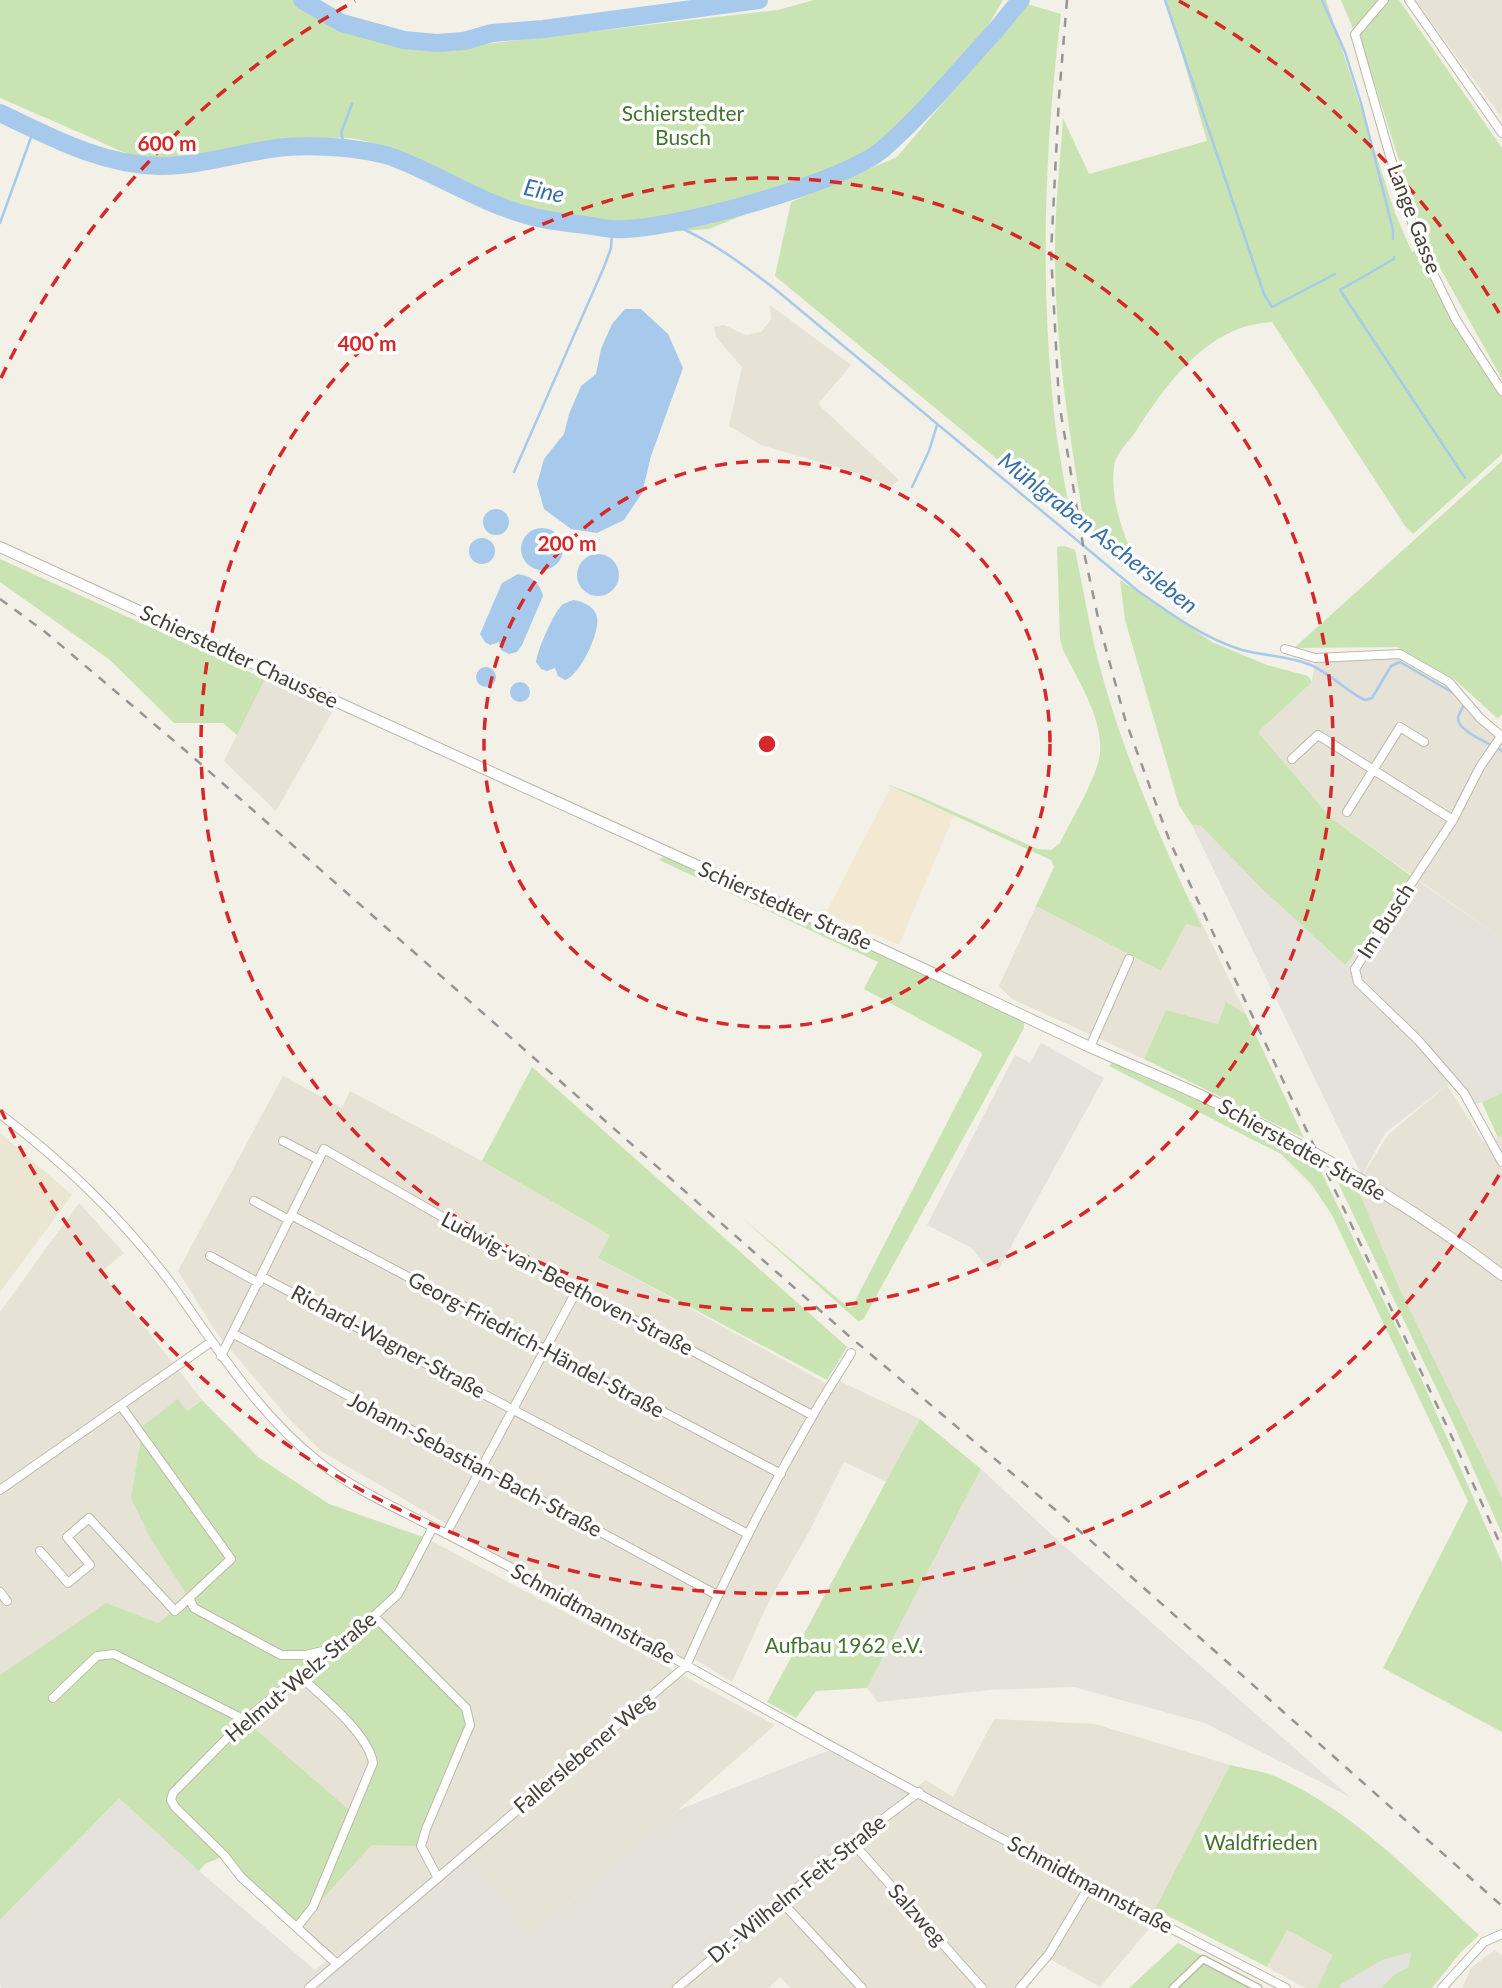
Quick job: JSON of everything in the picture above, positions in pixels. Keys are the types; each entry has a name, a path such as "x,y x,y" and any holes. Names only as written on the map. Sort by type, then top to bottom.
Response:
{"street":[{"name":"Lange Gasse","path":"1384,0 1355,34 1390,156 1421,249 1455,320 1502,391"},
{"path":"1409,0 1502,133"},
{"name":"Schierstedter Chaussee","path":"0,547 478,767"},
{"path":"1285,649 1315,658 1400,654 1449,682 1498,740"},
{"path":"1347,812 1400,727 1424,742"},
{"path":"1292,759 1318,735 1453,820"},
{"name":"Im Busch","path":"1498,740 1480,767 1453,820 1355,969 1359,982 1418,1040 1464,1093 1502,1162"},
{"name":"Schierstedter Straße","path":"478,767 1200,1095 1292,1142 1454,1238 1502,1275"},
{"path":"1090,1047 1129,959"},
{"name":"Schmidtmannstraße","path":"0,1114 47,1149 117,1220 171,1283 221,1356 262,1409 320,1463 380,1500 543,1585 792,1726 1286,1988"},
{"path":"221,1356 319,1160 283,1141"},
{"name":"Ludwig-van-Beethoven-Straße","path":"319,1160 324,1149 446,1219 812,1415"},
{"name":"Georg-Friedrich-Händel-Straße","path":"254,1201 290,1217 781,1474"},
{"name":"Richard-Wagner-Straße","path":"210,1256 513,1408 748,1534"},
{"path":"446,1534 577,1290"},
{"name":"Johann-Sebastian-Bach-Straße","path":"234,1334 717,1595"},
{"path":"0,1490 211,1342"},
{"name":"Fallerslebener Weg","path":"309,1988 686,1666 717,1595 748,1534 812,1415 851,1353"},
{"path":"40,1551 68,1583 90,1565 67,1537 89,1518 175,1611 231,1559 121,1406"},
{"name":"Helmut-Welz-Straße","path":"337,1964 241,1877 175,1807 173,1793 245,1720 336,1648 398,1594 433,1527"},
{"path":"0,1592 7,1601"},
{"path":"190,1598 194,1608 281,1655 306,1655 336,1648"},
{"path":"374,1616 466,1708 470,1725 421,1846 438,1878"},
{"path":"53,1698 97,1656 114,1654 245,1720"},
{"path":"297,1927 313,1907 373,1763 371,1753 361,1738 300,1676"},
{"name":"Dr.-Wilhelm-Feit-Straße","path":"677,1988 780,1900 919,1793"},
{"name":"Salzweg","path":"852,1842 982,1988"},
{"path":"1020,1988 1049,1954 1090,1885"},
{"path":"780,1900 862,1988"},
{"path":"1442,1988 1484,1942 1502,1934"},
{"path":"1173,1988 1203,1959 1258,1988"}],"shaded area":[{"path":"1415,0 1502,0 1502,118"},
{"path":"770,305 851,365 818,404 899,480 890,487 868,476 761,445 729,426 742,367 716,337 714,327 724,325 746,335 761,332 771,320"},
{"path":"1400,654 1449,682 1502,738 1502,939 1331,818 1258,732 1312,682 1315,658"},
{"path":"265,679 334,709 276,811 224,761"},
{"path":"891,787 954,815 899,945 826,913"},
{"path":"1192,825 1201,826 1262,889 1345,965 1414,878 1502,939 1502,1093 1472,1106 1451,1078 1447,1085 1385,1133 1362,1176"},
{"path":"1191,901 1246,1014 1226,1003 1218,1024 1166,1010 1144,1059 1012,999 999,986 1036,906 1161,971"},
{"path":"1041,1043 1104,1078 998,1270 984,1264 972,1248 927,1225 1015,1055 1030,1063"},
{"path":"283,1076 342,1108 350,1091 482,1161 610,1235 598,1258 831,1386 835,1379 920,1419 887,1482 844,1462 810,1530 769,1601 732,1682 691,1657 686,1666 446,1534 445,1523 321,1451 289,1419 216,1332 178,1271"},
{"path":"1447,1085 1484,1143 1502,1136 1502,1499 1400,1292 1356,1186 1388,1135"},
{"path":"0,1133 72,1195 0,1292"},
{"path":"79,1203 124,1253 101,1272 202,1400 186,1411 178,1400 151,1540 189,1598 158,1623 0,1675 0,1312"},
{"path":"981,1469 1053,1536 1350,1797 1205,1723 1074,1687 989,1690 878,1702 867,1688"},
{"path":"426,1538 775,1725 678,1810 529,1933 438,1878 330,1958 297,1927 372,1845 374,1616"},
{"path":"300,1676 347,1722 373,1763 353,1813 245,1720"},
{"path":"994,1719 1095,1724 1230,1765 1155,1909 1148,1930 1100,1987 1050,1959 1027,1988 791,1988 780,1977 768,1988 664,1988 805,1871 926,1780 953,1797"},
{"path":"835,1748 917,1787 805,1871 664,1988 2,1988 0,1985 0,1920 119,1797 199,1871 315,1970 466,1854 529,1933 678,1810"},
{"path":"1286,1930 1334,1955 1317,1988 1305,1988 1267,1967"},
{"path":"1495,1950 1502,1956 1502,1988 1462,1988 1471,1968"},
{"path":"1411,1952 1409,1967 1394,1975 1381,1988 1340,1988 1341,1984 1382,1960"}],"green space":[{"name":"Schierstedter Busch","path":"0,0 312,0 391,40 441,47 778,10 814,0 1003,0 974,50 933,103 880,152 847,173 709,229 657,232 567,226 513,213 490,204 406,157 356,139 327,139 203,165 175,166 148,161 0,98"},
{"path":"1166,0 1326,0 1395,213 1412,252 1421,249 1456,320 1502,391 1502,454 1413,534 1405,526 1272,322 1228,333 1192,359 1162,394 1120,453 1114,467 1114,491 1118,515 1134,560 1086,535 1065,399 1056,297 1055,226 1063,118 1089,174 1207,141"},
{"path":"1341,0 1399,0 1502,148 1502,379 1425,241 1359,35 1386,1 1355,34"},
{"path":"1027,4 1061,14 1051,111 1046,257 1054,418 1071,520 775,276 791,202 897,157"},
{"path":"1502,461 1502,715 1497,718 1454,679 1397,647 1294,648"},
{"path":"1065,546 1075,550 1098,660 1131,763 1202,928 1186,924 1161,971 1036,906 1054,867 1051,860 886,784 1038,849 1051,850 1060,843 1089,786 1100,753 1094,713 1060,639 1057,547"},
{"path":"0,559 265,679 237,735 223,723 174,723 110,660 0,582"},
{"path":"1120,580 1212,642 1267,665 1308,676 1312,682 1258,732 1331,818 1414,878 1345,965 1262,889 1201,826 1192,825 1179,805 1125,620"},
{"path":"664,856 1021,1018 1024,1022 1024,1028 863,1320 858,1321 741,1217 849,1308 852,1307 982,1055 981,1052 864,989 878,962 659,860"},
{"path":"1226,1002 1246,1014 1304,1138 1144,1059 1166,1010 1218,1024"},
{"path":"1113,1062 1194,1096 1316,1161 1420,1376 1502,1563 1502,1732 1383,1668 1468,1501 1332,1215 1312,1185 1281,1154 1109,1066"},
{"path":"532,1067 847,1347 827,1380 598,1258 610,1235 482,1161"},
{"path":"1502,1093 1502,1136 1498,1138 1482,1102"},
{"path":"1332,1170 1356,1185 1400,1290 1502,1498 1502,1534 1452,1421"},
{"path":"178,1399 187,1411 202,1400 258,1457 329,1504 426,1538 398,1594 374,1616 466,1708 470,1725 421,1846 372,1845 297,1927 224,1856 205,1864 199,1871 119,1798 0,1920 0,1675 106,1603 158,1623 189,1598 151,1540 131,1498 143,1426","holes":["301,1677 361,1738 371,1755 368,1777 353,1813 245,1720"]},
{"name":"Aufbau 1962 e.V.","path":"920,1419 981,1469 867,1688 816,1691 796,1718 767,1702"},
{"name":"Waldfrieden","path":"1230,1765 1277,1777 1333,1808 1384,1848 1479,1935 1461,1952 1432,1988 1317,1988 1333,1955 1287,1930 1267,1967 1155,1909"},
{"path":"1178,1943 1264,1988 1129,1988"}],"water":[{"path":"625,309 641,309 668,334 683,368 651,456 642,493 624,520 597,533 571,529 544,509 537,484 544,459 564,434 581,386 596,374 601,349 612,324"},
{"path":"496,509 505,513 509,522 505,531 496,535 487,531 483,522 487,513"},
{"path":"542,528 557,534 563,549 557,564 542,570 527,564 521,549 527,534"},
{"path":"482,538 491,542 495,551 491,560 482,564 473,560 469,551 473,542"},
{"path":"598,554 613,560 619,575 613,590 598,596 583,590 577,575 583,560"},
{"path":"518,574 534,580 543,596 522,645 517,652 509,654 501,650 499,642 490,645 480,634 502,583"},
{"path":"574,600 592,608 596,614 596,630 583,661 571,677 565,680 558,676 555,668 547,671 541,669 536,662 555,615 563,604"},
{"path":"486,667 493,670 496,677 493,684 486,687 479,684 476,677 479,670"},
{"path":"520,682 527,685 530,692 527,699 520,702 513,699 510,692 513,685"}],"waterway":[{"path":"302,0 342,23 404,40 437,43 464,41 492,33 543,29 759,0"},
{"name":"Eine","path":"0,113 77,148 117,161 138,164 190,164 294,146 345,148 383,154 512,211 551,221 607,229 639,228 672,223 753,203 832,176 862,162 883,149 913,121 1021,0"},
{"path":"1165,0 1264,294 1272,307 1335,274"},
{"path":"1322,0 1345,52 1361,103 1393,239"},
{"path":"345,148 341,133 352,104"},
{"path":"0,223 34,129"},
{"name":"Mühlgraben Aschersleben","path":"672,224 712,245 775,289 1138,591 1188,625 1242,650 1311,665 1365,700 1372,698 1391,666 1400,662 1455,694"},
{"path":"514,472 604,267 611,248 612,230"},
{"path":"1394,257 1340,290 1465,478"},
{"path":"912,487 929,451 937,425"},
{"name":"Mühlgraben Aschersleben","path":"1465,703 1458,718 1459,723 1469,733 1502,751"}],"railway":[{"path":"1067,0 1051,253 1059,402 1085,557 1100,627 1125,719 1170,842 1502,1548"},
{"path":"0,599 44,631 186,751 849,1336 1065,1518 1502,1906"}]}
